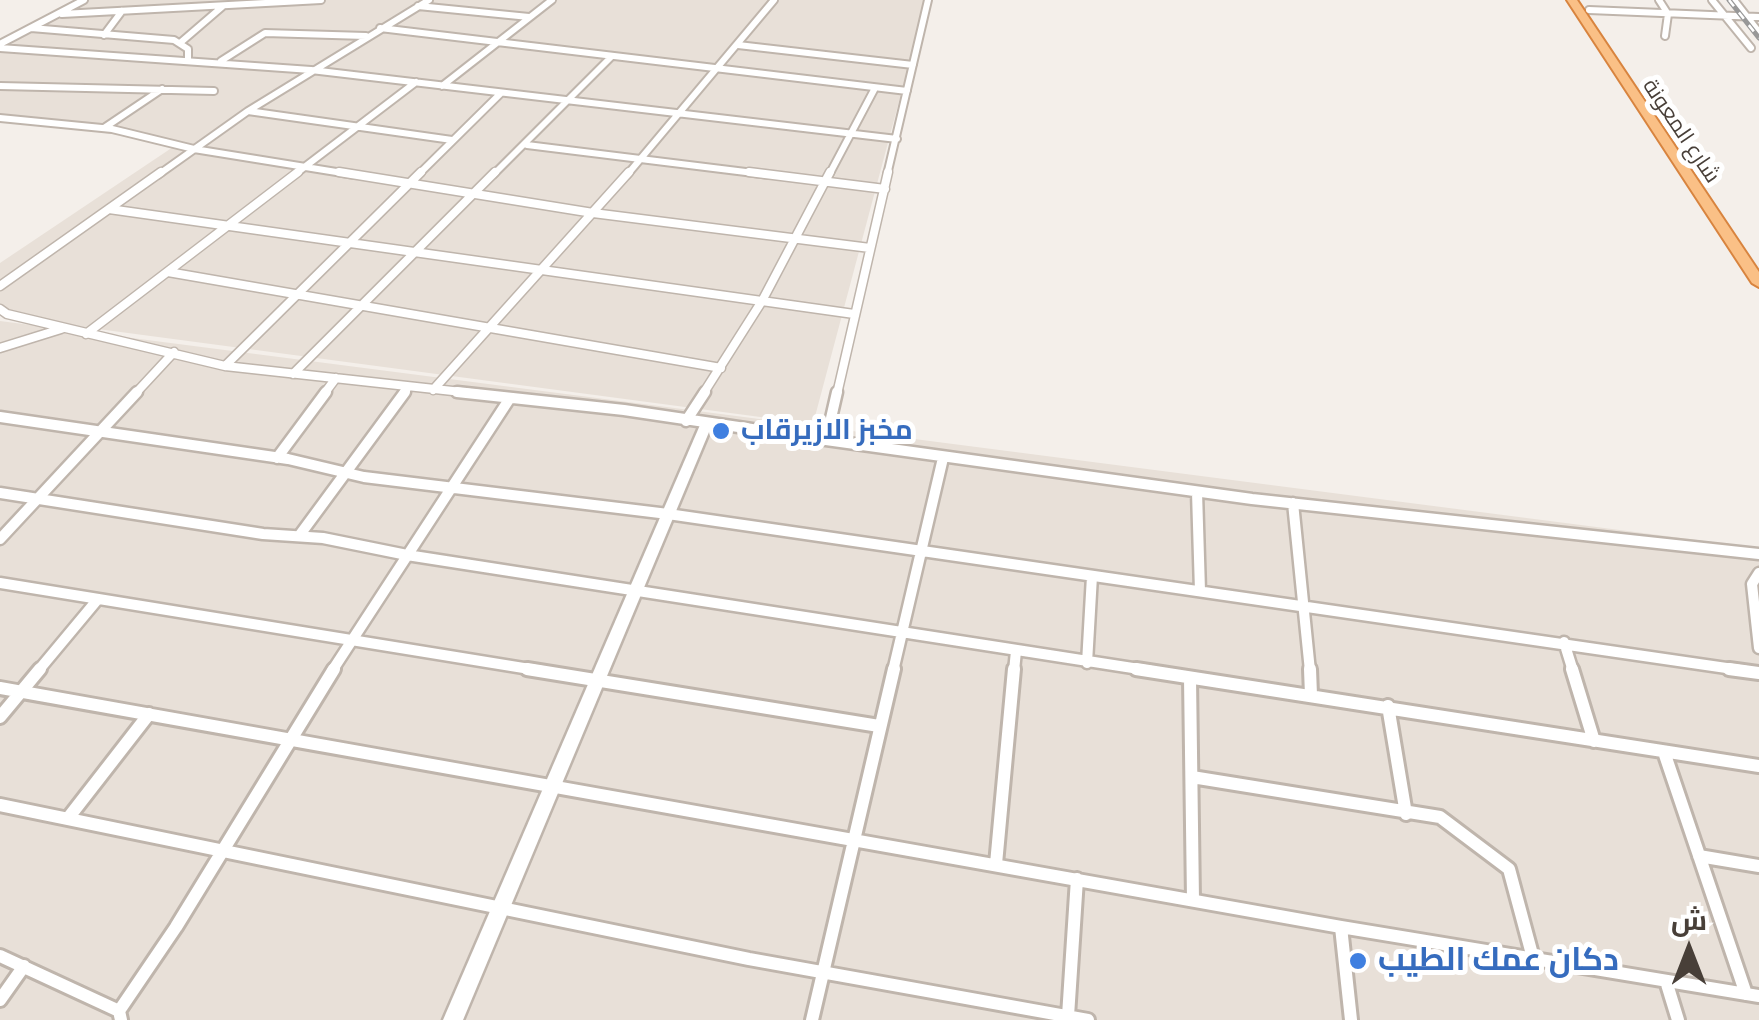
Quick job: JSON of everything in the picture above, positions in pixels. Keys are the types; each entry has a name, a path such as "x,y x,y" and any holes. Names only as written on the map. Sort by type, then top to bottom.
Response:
{"highway":[{"name":"شارع المعونة","path":"1572,0 1759,283"},
{"name":"شارع المعونة","path":"1585,5 1759,262"}],"street":[{"path":"0,46 84,0"},
{"path":"62,14 321,0"},
{"path":"0,286 311,70 429,0"},
{"path":"442,86 552,0"},
{"path":"434,390 641,159 774,0"},
{"path":"826,440 928,0"},
{"path":"1605,0 1613,12"},
{"path":"1659,0 1668,14 1665,36"},
{"path":"1712,0 1751,48"},
{"path":"1734,0 1759,32"},
{"path":"180,43 224,5"},
{"path":"1585,5 1613,12 1759,18"},
{"path":"417,6 529,18"},
{"path":"104,34 122,11"},
{"path":"31,28 180,43 188,49 188,60"},
{"path":"380,28 907,91"},
{"path":"220,62 264,33 368,36"},
{"path":"738,45 912,65"},
{"path":"0,46 311,70 897,139"},
{"path":"293,374 612,56"},
{"path":"86,334 416,82"},
{"path":"0,86 214,91"},
{"path":"686,421 762,301 875,88"},
{"path":"104,128 163,89"},
{"path":"225,366 500,93"},
{"path":"248,112 452,140"},
{"path":"0,118 104,128 194,150 592,213 870,248"},
{"path":"527,144 885,190"},
{"path":"109,208 854,314"},
{"path":"168,272 721,368"},
{"path":"0,309 63,329 225,366 624,410 1198,492 1759,554"},
{"path":"0,348 63,329"},
{"path":"0,539 174,352"},
{"path":"278,458 336,378"},
{"path":"299,536 408,387"},
{"path":"0,956 120,1016 289,738 510,398"},
{"path":"2,419 102,430 278,458 344,473 668,514 1759,673"},
{"path":"454,1020 706,424"},
{"path":"812,1020 943,458"},
{"path":"1198,492 1200,591"},
{"path":"0,494 299,536 1759,766"},
{"path":"1293,503 1306,606 1311,695"},
{"path":"1759,573 1752,591 1759,648"},
{"path":"1087,663 1092,576"},
{"path":"0,583 879,726"},
{"path":"0,717 98,600"},
{"path":"1564,642 1594,741"},
{"path":"996,864 1016,651"},
{"path":"1190,678 1194,900"},
{"path":"0,688 852,841 1752,995"},
{"path":"1388,706 1406,814"},
{"path":"69,817 149,714"},
{"path":"1664,752 1752,995"},
{"path":"1192,777 1440,817 1509,869 1533,958"},
{"path":"0,805 821,972 1088,1020"},
{"path":"1699,856 1759,866"},
{"path":"1068,1016 1077,879"},
{"path":"1341,926 1351,1020"},
{"path":"0,1000 24,966"},
{"path":"1666,980 1678,1020"}],"shaded area":[{"path":"74,0 926,0 813,424 0,316 0,263 179,143 0,119 0,39"},
{"path":"0,321 1759,548 1759,1020 0,1020"}],"railway":[{"path":"1729,0 1759,38"}],"place":[{"name":"مخبز الازيرقاب","path":"721,431"},
{"name":"دكان عمك الطيب","path":"1358,961"}]}
